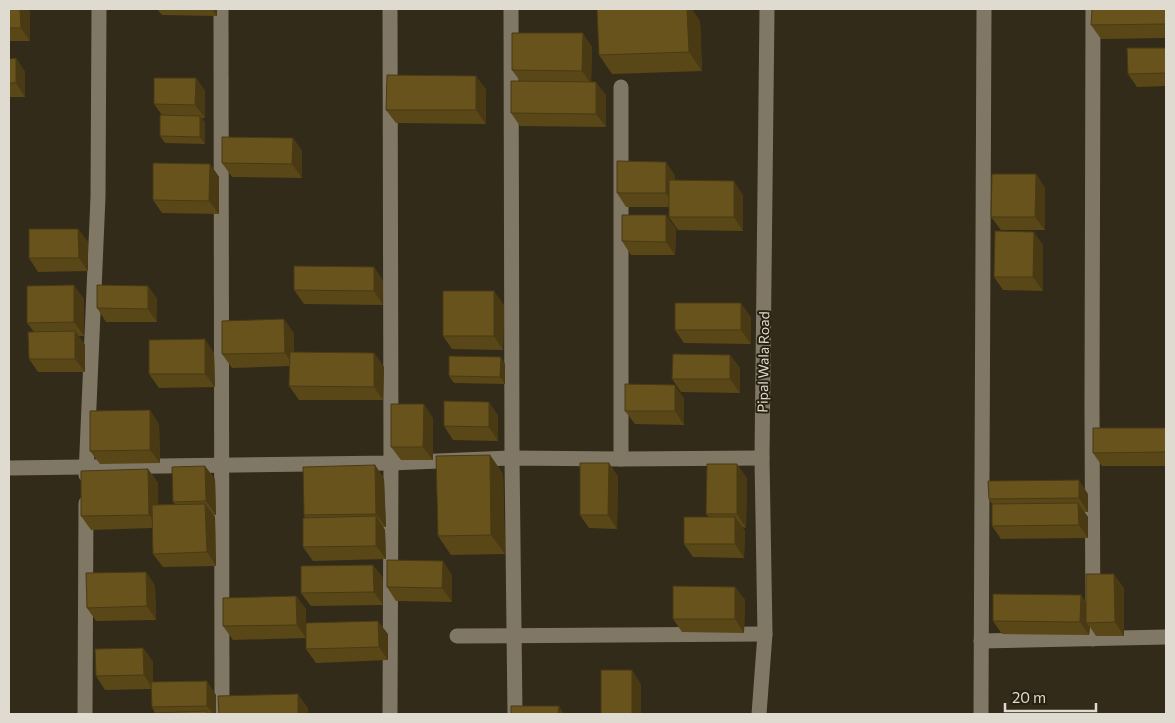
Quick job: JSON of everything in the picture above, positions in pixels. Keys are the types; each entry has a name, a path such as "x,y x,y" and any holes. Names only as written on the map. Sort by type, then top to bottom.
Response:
{"street":[{"path":"85,714 86,467 98,197 99,9"},
{"path":"221,9 222,714"},
{"path":"390,9 392,462 390,714"},
{"path":"511,9 512,458 515,714"},
{"name":"Pipal Wala Road","path":"759,714 765,634 762,458 767,9"},
{"path":"981,714 984,9"},
{"path":"1093,9 1093,639"},
{"path":"621,87 621,459"},
{"path":"9,468 392,462 512,458 762,458"},
{"path":"457,636 765,634"},
{"path":"982,641 1166,637"}],"building":[{"path":"9,9 20,9 21,28 9,28"},
{"path":"597,9 687,9 689,52 599,55"},
{"path":"1092,9 1166,9 1166,24 1091,25"},
{"path":"512,33 583,33 582,71 512,70"},
{"path":"1127,48 1166,48 1166,73 1128,74"},
{"path":"16,58 16,83 9,83 9,59"},
{"path":"387,75 476,76 476,110 386,110"},
{"path":"154,78 196,78 195,105 154,104"},
{"path":"511,81 596,82 596,114 511,113"},
{"path":"160,115 200,116 200,137 160,136"},
{"path":"222,137 293,138 292,164 222,163"},
{"path":"617,161 666,162 666,193 617,193"},
{"path":"153,163 210,164 209,201 153,200"},
{"path":"992,174 1036,174 1035,217 991,217"},
{"path":"669,180 734,181 734,217 669,217"},
{"path":"622,215 666,215 666,242 622,241"},
{"path":"29,229 78,229 79,258 29,258"},
{"path":"995,231 1034,232 1033,277 994,277"},
{"path":"294,266 374,267 374,291 294,290"},
{"path":"74,285 74,322 27,323 27,286"},
{"path":"97,285 148,286 148,309 97,308"},
{"path":"443,291 494,291 494,336 443,336"},
{"path":"675,303 741,303 741,330 675,330"},
{"path":"284,319 285,353 222,354 222,321"},
{"path":"75,331 75,359 29,359 28,332"},
{"path":"205,339 205,374 149,374 149,340"},
{"path":"290,352 374,353 374,387 289,386"},
{"path":"673,354 730,355 730,379 672,379"},
{"path":"449,356 501,357 500,377 449,376"},
{"path":"625,384 675,385 675,411 625,411"},
{"path":"444,401 489,402 489,427 444,426"},
{"path":"391,404 424,404 423,447 391,447"},
{"path":"150,410 150,450 90,451 90,411"},
{"path":"1093,428 1166,428 1166,452 1093,453"},
{"path":"490,455 491,535 438,536 436,456"},
{"path":"580,463 609,463 608,515 580,515"},
{"path":"707,464 737,464 737,514 706,514"},
{"path":"375,465 376,514 304,515 303,467"},
{"path":"205,466 206,501 173,502 172,467"},
{"path":"148,469 149,515 81,516 81,471"},
{"path":"1079,480 1079,498 989,499 988,481"},
{"path":"1078,503 1079,525 992,526 992,504"},
{"path":"205,504 207,552 153,554 152,505"},
{"path":"376,516 376,546 303,547 303,518"},
{"path":"684,517 735,517 735,544 684,544"},
{"path":"387,560 443,561 442,588 387,587"},
{"path":"373,565 374,592 301,593 301,566"},
{"path":"146,572 147,606 87,608 86,573"},
{"path":"1086,574 1114,574 1115,622 1086,623"},
{"path":"673,586 735,587 735,619 673,619"},
{"path":"993,594 1081,595 1080,622 993,621"},
{"path":"296,596 297,625 223,626 223,598"},
{"path":"378,621 379,647 306,649 306,623"},
{"path":"143,648 144,675 96,676 95,649"},
{"path":"601,670 632,670 632,714 601,714"},
{"path":"207,681 207,706 152,707 151,682"},
{"path":"298,694 298,714 219,714 218,696"},
{"path":"511,706 559,706 558,714 511,714"},
{"path":"207,711 207,714 153,714 153,713"}]}
